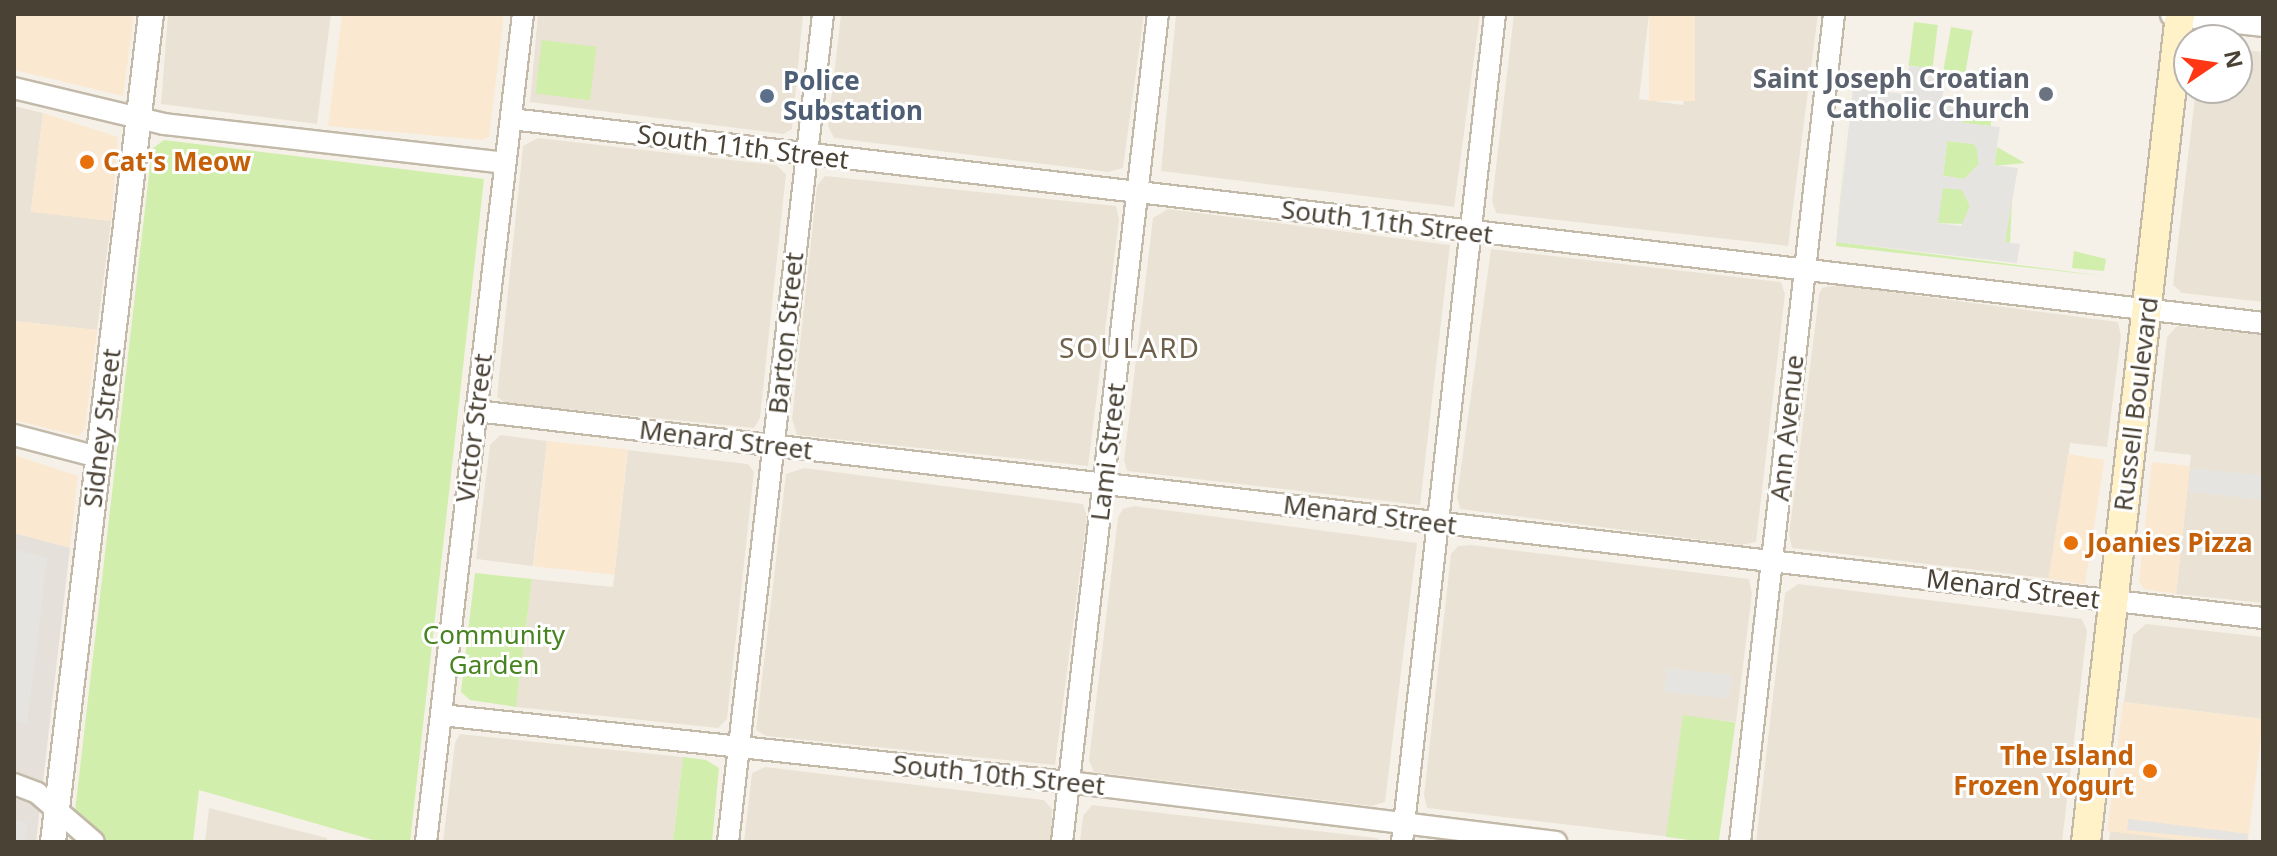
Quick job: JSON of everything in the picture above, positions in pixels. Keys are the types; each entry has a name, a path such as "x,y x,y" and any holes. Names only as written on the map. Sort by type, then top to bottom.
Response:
{"main road":[{"name":"Russell Boulevard","path":"2086,842 2180,14"}],"street":[{"name":"Sidney Street","path":"53,842 151,14"},
{"name":"Victor Street","path":"426,842 523,14"},
{"name":"Barton Street","path":"728,842 823,14"},
{"name":"Lami Street","path":"1062,842 1158,14"},
{"path":"1403,833 1495,14"},
{"name":"Ann Avenue","path":"1740,842 1834,14"},
{"path":"2173,14 2263,24"},
{"path":"14,88 139,119 505,163"},
{"name":"South 11th Street","path":"511,119 2263,323"},
{"name":"Menard Street","path":"476,411 2263,618"},
{"path":"14,435 98,457"},
{"name":"South 10th Street","path":"441,715 1068,782 1403,833 1556,842"},
{"path":"14,784 57,810 94,842"}],"shaded area":[{"path":"14,14 134,14 123,96 14,70"},
{"path":"168,14 331,14 317,124 161,104"},
{"path":"342,14 504,14 489,137 482,140 328,126"},
{"path":"538,14 803,15 792,129 783,134 530,102"},
{"path":"841,14 1144,14 1123,168 1108,172 834,138 828,126"},
{"path":"1176,14 1480,14 1454,207 1161,171"},
{"path":"1514,14 1649,14 1639,99 1683,105 1695,14 1818,14 1788,246 1496,213 1492,201"},
{"path":"1649,14 1695,14 1695,101 1649,101"},
{"path":"2253,51 2263,52 2263,302 2182,293 2173,285 2194,104 2253,104"},
{"path":"1909,66 1932,68 1932,78 1945,80 1942,100 1964,103 1962,123 2000,127 1994,165 2018,168 2005,242 2020,244 2017,263 1836,242 1853,88 1905,94","holes":["1947,141 1974,144 1977,149 1979,164 1964,179 1943,176","1943,188 1962,190 1970,206 1961,226 1938,223"]},
{"path":"14,106 43,113 31,211 111,221 97,330 14,321"},
{"path":"43,113 118,137 111,221 31,212"},
{"path":"538,138 776,165 786,174 760,418 754,428 505,403 497,397 523,146"},
{"path":"825,176 1116,206 1119,220 1088,466 797,435 792,419 817,186"},
{"path":"1168,209 1450,245 1420,505 1127,471 1124,460 1153,218"},
{"path":"1491,249 1781,282 1785,294 1756,542 1741,545 1460,509 1457,497"},
{"path":"1837,285 2118,322 2121,336 2107,447 2070,443 2054,579 1792,548 1789,535 1819,295 1822,288"},
{"path":"14,321 97,330 85,429 79,436 14,420"},
{"path":"2177,326 2263,335 2263,603 2176,594 2191,455 2154,451 2167,337"},
{"path":"500,435 547,441 533,566 476,559 490,445"},
{"path":"547,441 628,449 614,575 534,566"},
{"path":"628,450 748,464 754,472 727,719 718,728 516,707 532,579 613,587"},
{"path":"2068,454 2105,460 2085,584 2048,578"},
{"path":"14,455 78,476 70,548 14,533"},
{"path":"2152,462 2190,466 2176,594 2144,589 2139,581"},
{"path":"804,468 1083,504 1087,516 1055,765 766,736 756,730 786,474"},
{"path":"2191,468 2263,476 2260,499 2188,492"},
{"path":"1134,506 1417,543 1385,802 1372,806 1094,772 1089,760 1118,517 1123,509"},
{"path":"14,533 70,548 36,842 14,842"},
{"path":"1472,545 1749,579 1752,594 1736,722 1683,716 1671,837 1427,808 1424,795 1451,554 1458,546"},
{"path":"14,549 47,558 27,724 14,720"},
{"path":"1798,584 2082,619 2087,631 2062,842 1756,842 1785,593"},
{"path":"2146,624 2263,637 2263,719 2124,702 2133,635"},
{"path":"1667,668 1732,675 1729,699 1664,692"},
{"path":"2123,702 2263,719 2248,842 2196,842 2107,831"},
{"path":"460,734 683,757 673,842 443,842 455,743"},
{"path":"765,767 1044,800 1052,809 1051,842 744,842 752,773"},
{"path":"1092,805 1377,838 1382,842 1080,842 1083,816"},
{"path":"209,808 327,838 327,842 205,842"},
{"path":"14,819 27,823 24,842 14,842"},
{"path":"2128,819 2248,834 2247,842 2127,830"},
{"path":"2110,831 2207,842 2109,842"}],"green space":[{"path":"1914,22 1938,25 1932,69 1909,66"},
{"path":"1951,27 1973,31 1965,73 1944,69"},
{"path":"542,40 597,47 590,100 535,94"},
{"path":"1850,88 1837,242 2112,277 1836,246"},
{"path":"1964,103 1993,106 1991,126 1962,123"},
{"path":"164,140 484,179 410,842 380,842 199,790 193,842 106,842 75,811 152,149"},
{"path":"1947,141 1974,144 1977,149 1979,164 1964,179 1943,176"},
{"path":"1997,147 2025,163 1994,166"},
{"path":"2013,181 2010,243 2005,243"},
{"path":"1942,188 1962,189 1970,206 1964,224 1937,223"},
{"path":"2074,251 2106,259 2104,271 2072,268"},
{"name":"Community Garden","path":"475,573 532,579 516,707 470,700 461,692"},
{"path":"1683,715 1735,722 1719,842 1666,837"},
{"path":"683,757 706,760 719,768 712,842 673,842"}],"place":[{"name":"Saint Joseph Croatian Catholic Church","path":"2046,94"},
{"name":"Police Substation","path":"767,96"},
{"name":"Cat's Meow","path":"87,162"},
{"name":"Joanies Pizza","path":"2071,543"},
{"name":"The Island Frozen Yogurt","path":"2150,771"}],"district":[{"name":"SOULARD","path":"1130,347"}]}
